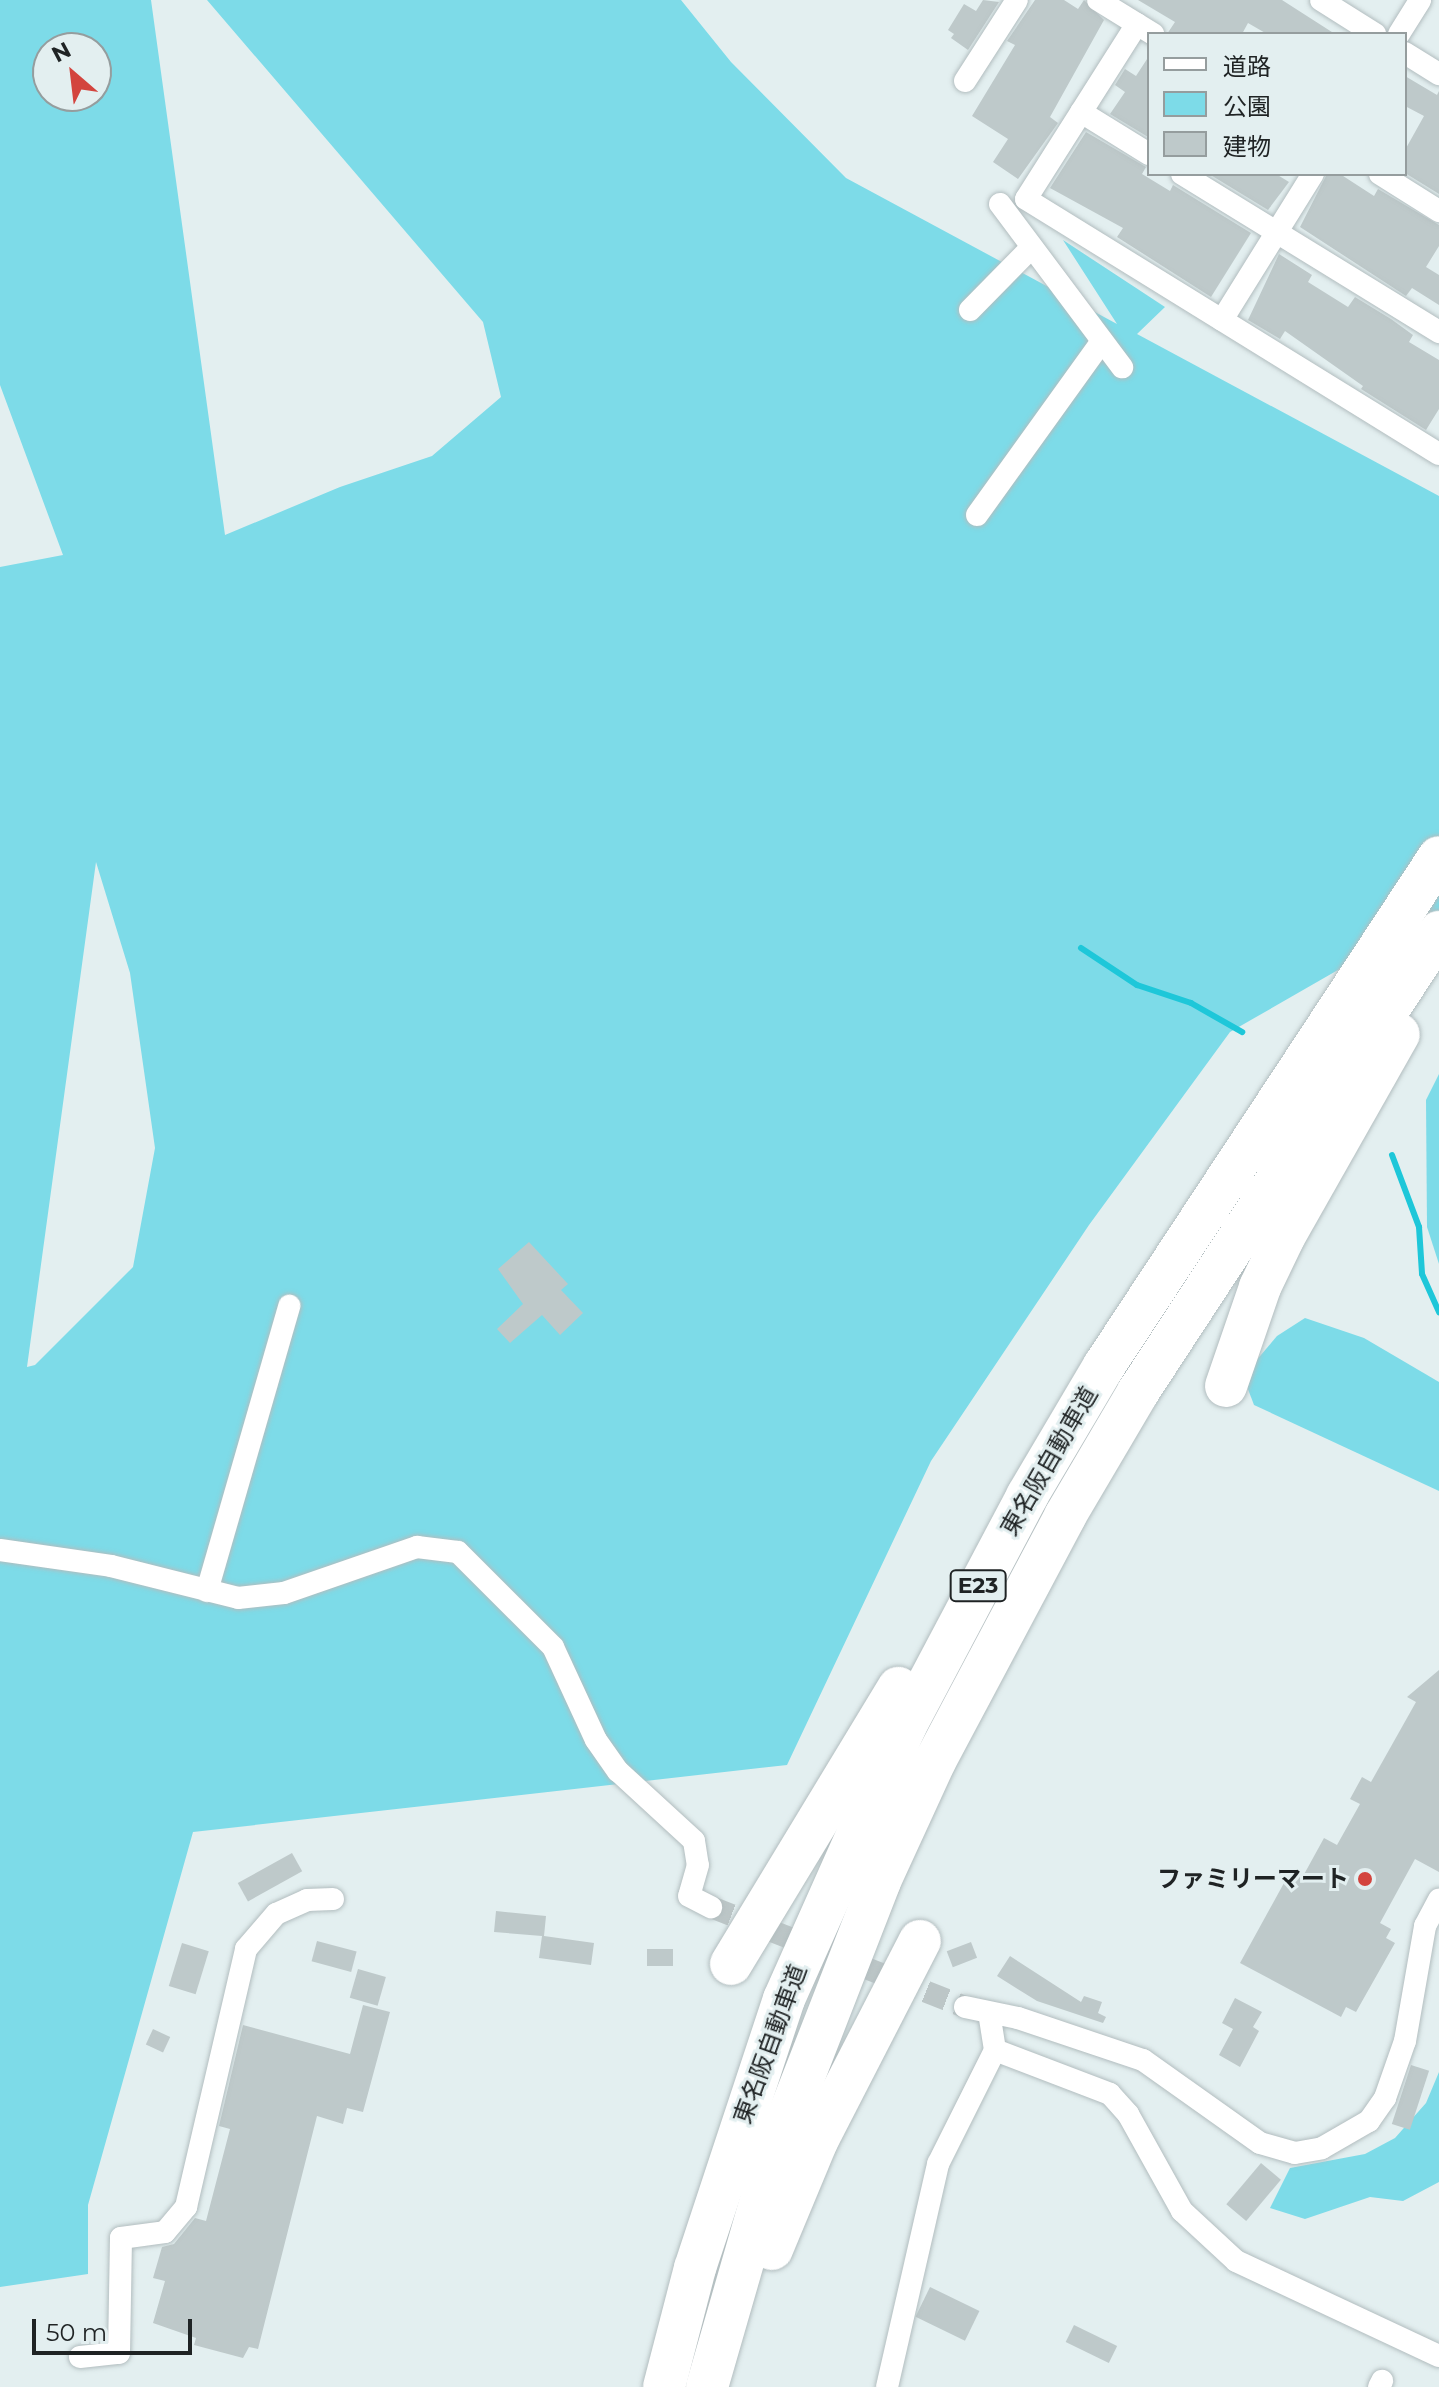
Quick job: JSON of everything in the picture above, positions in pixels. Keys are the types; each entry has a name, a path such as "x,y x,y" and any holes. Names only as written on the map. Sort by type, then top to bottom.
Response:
{"highway":[{"name":"東名阪自動車道","path":"664,2387 739,2129 784,1999 841,1864 964,1612 1104,1366 1439,857"},
{"name":"東名阪自動車道","path":"707,2387 776,2148 869,1909 935,1761 1065,1516 1138,1392 1439,932"},
{"path":"1226,1386 1260,1287 1284,1237 1439,963"},
{"path":"731,1964 1051,1441 1104,1366"},
{"path":"724,2387 785,2213 817,2141 920,1941"}],"street":[{"path":"965,81 1017,0"},
{"path":"1098,0 1145,29 1081,112 1026,199 1439,454"},
{"path":"1321,0 1372,32"},
{"path":"1400,32 1420,0"},
{"path":"1407,54 1439,74"},
{"path":"1081,112 1147,153"},
{"path":"1185,176 1439,332"},
{"path":"1222,320 1312,176"},
{"path":"1383,176 1439,211"},
{"path":"1000,204 1122,367"},
{"path":"970,310 1031,245 1061,221"},
{"path":"977,515 1102,341"},
{"path":"207,1591 289,1306"},
{"path":"0,1550 111,1566 238,1598 284,1593 392,1552 431,1545 458,1552 553,1647 572,1679 596,1740 618,1771 694,1841 698,1865 689,1896 711,1907"},
{"path":"80,2357 119,2353 121,2238 165,2232 186,2207 246,1949 276,1914 307,1900 333,1899"},
{"path":"965,2007 1018,2018 1143,2060 1260,2143 1295,2153 1322,2148 1369,2121 1385,2098 1405,2041 1425,1926 1439,1900"},
{"path":"887,2387 938,2164 995,2050 989,2013"},
{"path":"995,2050 1110,2094 1128,2114 1182,2211 1211,2243 1236,2261 1439,2356"}],"green space":[{"path":"0,0 151,0 225,535 340,487 432,456 501,397 483,322 207,0 681,0 731,62 846,178 1117,324 1063,240 1165,307 1137,334 1439,496 1439,912 1230,1032 1089,1225 931,1461 787,1765 193,1832 88,2205 88,2274 0,2287 0,567 63,555 0,385","holes":["96,862 130,973 155,1148 133,1267 35,1365 27,1367"]},
{"path":"1439,1074 1439,1264 1427,1227 1426,1100"},
{"path":"1305,1318 1364,1338 1439,1382 1439,1491 1254,1405 1243,1376 1277,1336"},
{"path":"1439,2072 1439,2182 1403,2201 1370,2197 1305,2219 1270,2208 1290,2168 1365,2154 1395,2138 1426,2103"}],"building":[{"path":"983,0 999,2 968,50 951,38 954,34 948,30 964,4 976,11"},
{"path":"1035,0 1064,0 1078,9 1084,0 1104,20 1050,117 1058,123 1018,179 993,162 1008,139 972,116 1015,45 1007,41"},
{"path":"1138,0 1282,0 1332,32 1264,32 1248,23 1243,32 1168,32 1175,22"},
{"path":"1147,59 1147,136 1110,114 1125,92 1115,85 1125,69 1136,76"},
{"path":"1407,77 1437,95 1439,91 1439,194 1407,174 1407,146 1424,116 1407,107"},
{"path":"1086,132 1146,167 1142,174 1170,191 1173,185 1251,233 1211,297 1117,237 1123,228 1050,188"},
{"path":"1212,176 1279,176 1289,182 1268,210"},
{"path":"1326,176 1343,176 1374,196 1378,189 1439,225 1439,246 1426,267 1439,275 1439,305 1412,288 1406,296 1300,227"},
{"path":"1279,254 1312,275 1308,282 1348,307 1355,297 1391,319 1413,335 1409,342 1439,360 1439,409 1426,430 1361,389 1363,386 1285,331 1280,339 1248,320"},
{"path":"529,1242 568,1284 561,1290 583,1313 560,1335 542,1315 510,1343 497,1329 523,1304 498,1269"},
{"path":"1439,1670 1439,1872 1415,1859 1380,1923 1391,1929 1386,1938 1395,1943 1356,2012 1346,2007 1341,2017 1240,1963 1290,1872 1302,1878 1324,1838 1337,1845 1360,1804 1350,1799 1362,1777 1371,1782 1416,1702 1407,1697"},
{"path":"292,1853 302,1871 248,1901 238,1883"},
{"path":"496,1911 546,1916 544,1936 594,1943 591,1965 539,1958 542,1936 494,1932"},
{"path":"317,1941 357,1952 351,1972 312,1961"},
{"path":"971,1942 977,1958 953,1967 947,1951"},
{"path":"182,1943 209,1951 196,1994 169,1986"},
{"path":"647,1949 673,1949 673,1966 647,1966"},
{"path":"1010,1956 1081,2002 1084,1996 1102,2002 1098,2013 1106,2017 1103,2023 1037,2001 997,1976"},
{"path":"358,1969 386,1977 378,2006 350,1998"},
{"path":"1235,1998 1262,2012 1253,2027 1259,2031 1240,2067 1219,2055 1233,2029 1222,2023"},
{"path":"363,2005 390,2012 363,2112 347,2108 343,2124 317,2116 258,2349 249,2347 243,2358 194,2345 196,2338 153,2323 165,2281 153,2278 162,2247 174,2244 195,2218 206,2221 230,2129 219,2126 243,2025 350,2054"},
{"path":"153,2029 170,2037 163,2052 146,2044"},
{"path":"1411,2065 1429,2071 1410,2130 1392,2124"},
{"path":"1261,2163 1281,2180 1246,2221 1226,2204"},
{"path":"930,2287 979,2311 965,2341 916,2317"},
{"path":"1074,2325 1117,2346 1109,2363 1066,2342"}],"waterway":[{"path":"1081,948 1137,985 1191,1003 1242,1032"},
{"path":"1392,1155 1419,1227 1422,1274 1439,1312"}],"tunnel":[{"path":"711,1907 965,2007"}],"place":[{"name":"ファミリーマート","path":"1365,1879"}]}
